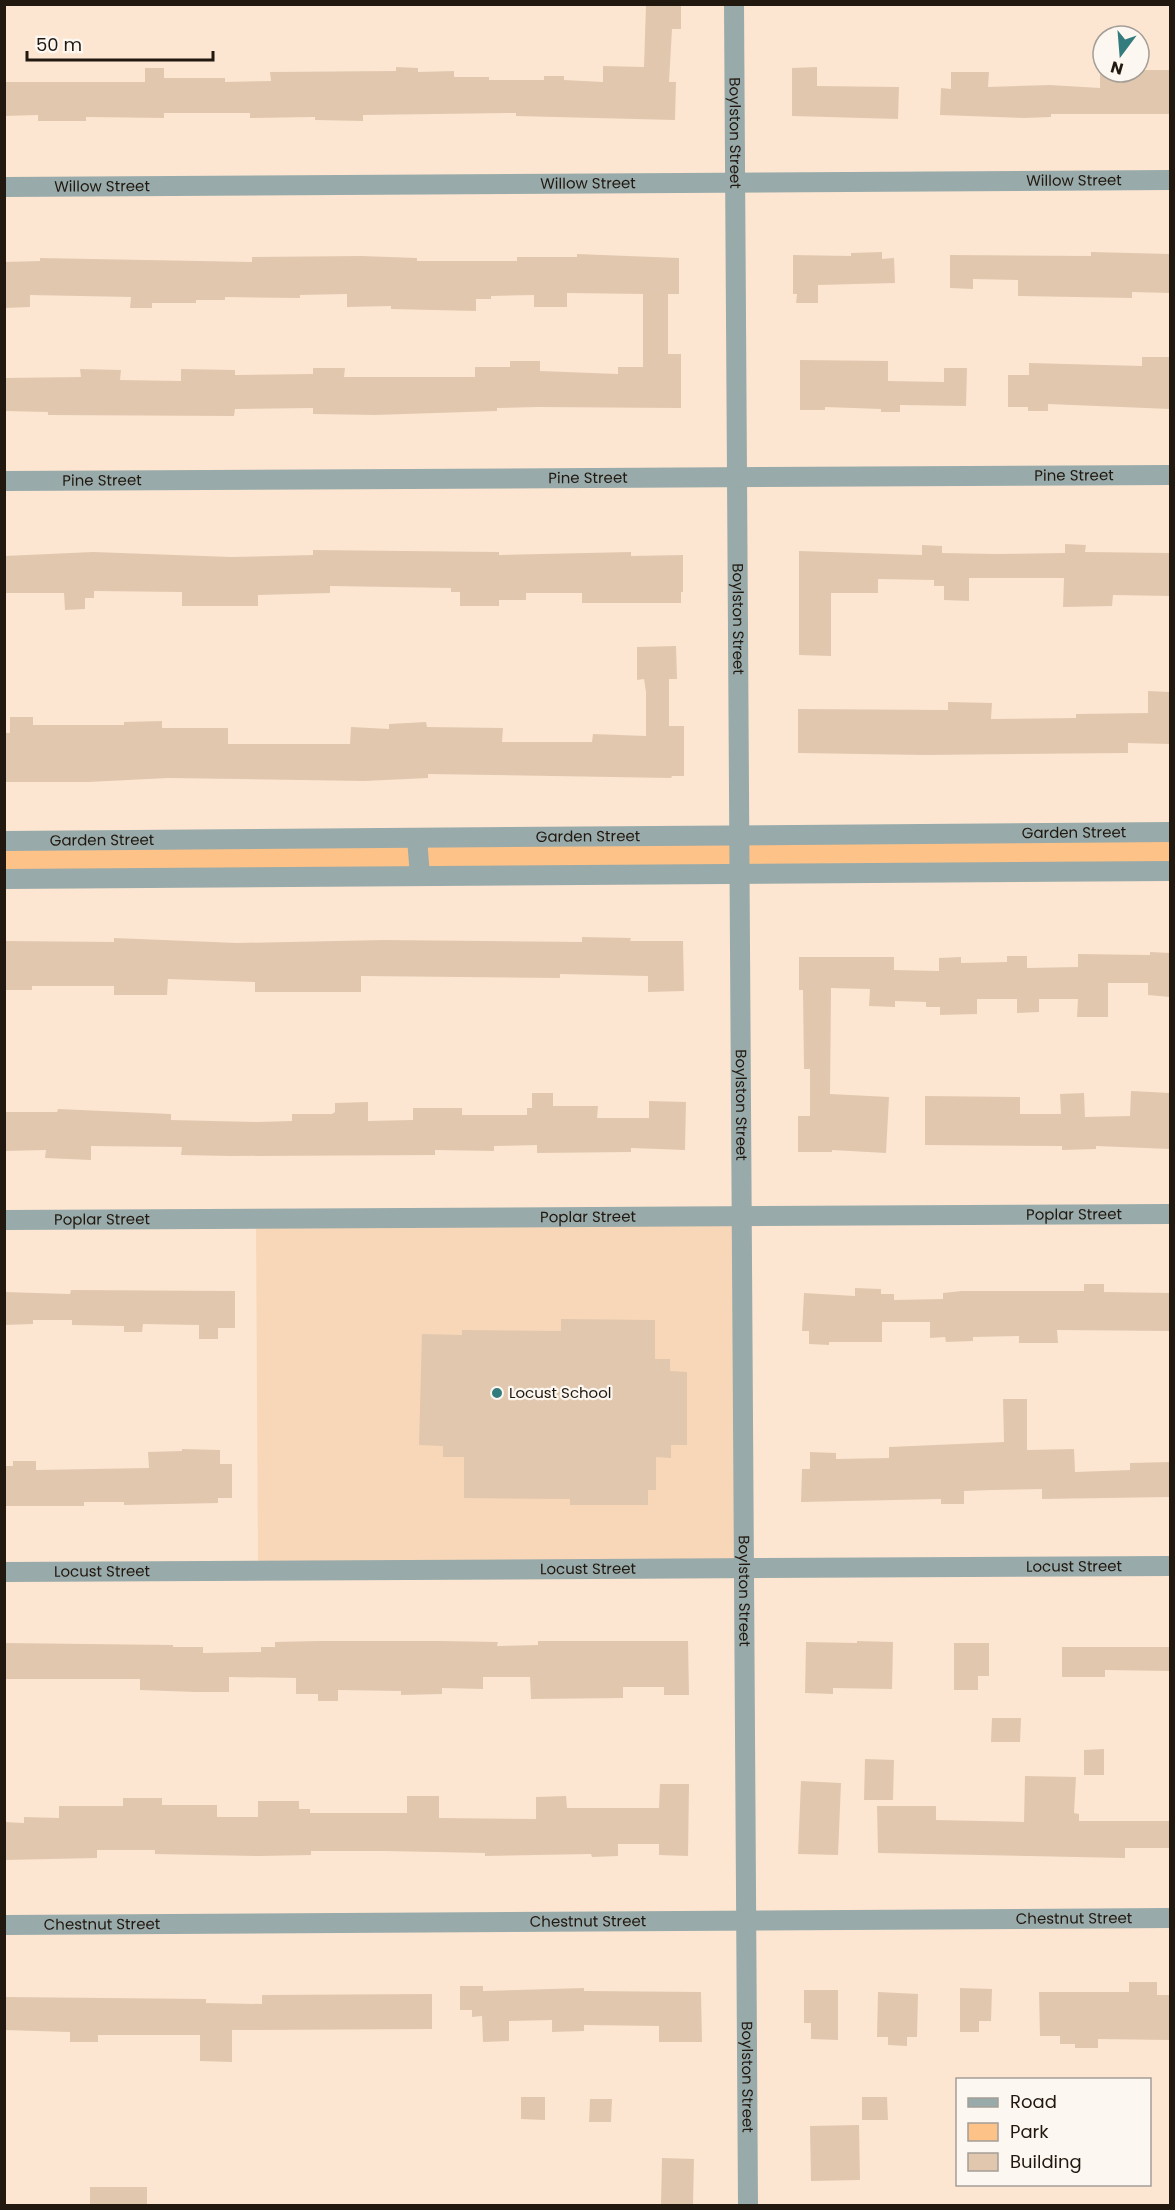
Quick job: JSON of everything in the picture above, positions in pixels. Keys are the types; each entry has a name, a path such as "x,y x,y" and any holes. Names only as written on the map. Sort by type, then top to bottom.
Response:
{"street":[{"name":"Boylston Street","path":"734,4 748,2205"},
{"name":"Willow Street","path":"4,187 1170,180"},
{"name":"Pine Street","path":"4,481 1170,475"},
{"name":"Garden Street","path":"4,841 1170,832"},
{"path":"417,838 420,876"},
{"path":"4,879 1170,871"},
{"name":"Poplar Street","path":"4,1220 1170,1214"},
{"name":"Locust Street","path":"4,1572 1170,1566"},
{"name":"Chestnut Street","path":"4,1925 1170,1918"}],"shaded area":[{"name":"Locust School","path":"735,1223 737,1561 258,1564 256,1225"}],"green space":[{"path":"1170,836 1170,867 5,875 4,841"}],"building":[{"path":"646,4 681,4 681,29 672,29 669,82 676,82 675,120 516,116 516,113 363,115 363,121 315,120 315,117 250,118 250,113 164,113 164,118 86,117 86,121 38,121 38,115 4,116 4,82 145,82 145,68 164,68 164,78 225,78 225,82 271,81 270,72 396,71 396,67 418,68 418,72 454,71 454,77 489,77 489,80 544,80 544,76 564,76 564,80 603,82 603,66 644,67"},
{"path":"817,67 817,86 899,87 898,119 792,116 792,68"},
{"path":"1151,70 1170,70 1170,114 1051,114 1051,117 1024,118 940,115 941,88 951,89 951,72 989,72 988,87 1050,85 1100,88 1100,84 1151,84"},
{"path":"882,252 882,259 894,258 895,283 818,285 818,303 796,303 797,294 793,294 793,255 851,256 851,253"},
{"path":"1091,252 1170,254 1170,293 1132,292 1132,298 1018,296 1018,280 973,279 973,289 950,288 950,255 1091,256"},
{"path":"577,254 679,258 679,294 668,294 668,354 681,354 681,408 538,407 497,408 497,411 375,415 313,414 313,408 235,409 234,416 48,415 48,412 4,411 4,378 81,377 80,369 121,370 120,380 181,381 181,369 235,370 235,375 313,374 313,368 345,368 344,377 475,377 475,367 510,367 510,361 540,361 540,371 618,374 618,367 643,367 643,294 567,293 567,307 534,307 534,295 491,296 491,299 476,299 476,311 391,309 391,306 347,307 347,294 300,295 300,298 225,297 225,300 196,300 196,303 152,303 152,308 130,308 131,297 30,295 30,307 4,308 4,262 40,261 40,258 252,262 252,257 361,256 417,258 417,261 517,261 517,257 577,257"},
{"path":"1142,357 1170,357 1170,409 1048,404 1048,411 1028,411 1028,407 1008,407 1008,375 1029,375 1029,363 1142,366"},
{"path":"800,360 888,361 888,381 944,382 944,368 967,368 966,406 900,405 900,412 825,407 825,410 800,410"},
{"path":"1065,544 1086,545 1085,552 1170,553 1170,596 1113,595 1112,606 1063,607 1064,578 969,578 969,601 944,600 944,586 934,586 934,580 878,579 878,593 831,593 831,656 799,655 799,551 922,555 922,545 942,546 942,553 1065,553"},
{"path":"313,550 499,552 499,555 631,552 631,556 683,555 683,592 681,592 681,603 582,603 582,593 526,593 526,600 499,600 499,606 460,606 460,592 451,592 451,588 330,586 330,593 258,595 258,606 182,606 182,592 94,591 94,598 85,598 85,609 65,610 64,593 4,593 4,556 93,552 231,557 313,555"},
{"path":"676,646 677,679 669,679 669,726 684,726 684,776 672,776 671,778 428,774 428,778 364,781 168,778 88,782 4,782 4,733 10,733 10,717 33,717 33,725 124,725 124,722 162,721 162,728 228,728 228,744 350,744 351,727 389,729 389,724 426,722 427,727 503,728 502,742 592,742 593,734 646,736 646,692 644,679 637,680 637,647"},
{"path":"1148,691 1170,692 1170,744 1128,743 1128,753 925,755 798,753 798,709 948,710 948,702 992,703 991,719 1076,718 1076,714 1148,713"},
{"path":"582,937 631,938 630,941 683,941 684,991 648,992 648,976 560,974 560,978 361,976 361,992 255,992 255,982 168,979 167,995 114,995 114,986 32,986 32,990 4,990 4,941 114,942 114,938 237,943 384,940 582,942"},
{"path":"1150,952 1170,953 1170,997 1148,995 1148,983 1108,983 1108,1017 1077,1017 1078,999 1039,999 1039,1012 1017,1013 1017,999 977,999 977,1014 940,1015 940,1007 926,1007 926,1002 895,1001 895,1007 869,1006 870,989 831,988 830,1094 889,1097 886,1153 832,1150 832,1152 798,1152 798,1116 810,1116 810,1069 804,1069 803,990 799,990 799,957 894,957 894,970 939,971 939,958 961,957 961,963 1007,962 1007,956 1027,956 1027,968 1078,967 1078,954 1150,955"},
{"path":"1131,1091 1170,1093 1170,1149 1096,1146 1096,1149 1062,1150 1062,1146 925,1145 925,1096 1020,1097 1020,1114 1061,1114 1060,1094 1084,1093 1085,1117 1130,1116"},
{"path":"532,1093 553,1093 553,1106 598,1106 597,1118 649,1118 649,1101 686,1102 685,1150 631,1148 631,1152 537,1153 537,1145 494,1146 494,1151 435,1150 435,1155 230,1156 181,1155 182,1147 91,1146 91,1160 45,1158 46,1150 4,1151 4,1112 57,1112 58,1109 171,1114 171,1120 257,1122 292,1121 292,1114 332,1114 335,1112 335,1103 368,1102 368,1121 413,1120 413,1108 462,1108 462,1115 527,1115 527,1108 532,1108"},
{"path":"1084,1284 1104,1284 1104,1292 1170,1293 1170,1331 1057,1330 1058,1343 1019,1343 1019,1336 973,1337 973,1341 946,1342 945,1337 930,1338 930,1322 882,1322 882,1342 829,1342 829,1345 809,1344 809,1331 802,1331 804,1293 855,1296 855,1288 881,1289 881,1294 894,1294 894,1300 943,1299 943,1293 962,1291 1084,1291"},
{"path":"71,1290 235,1291 235,1328 218,1328 218,1339 199,1339 199,1325 143,1324 142,1332 124,1332 124,1326 72,1325 72,1320 33,1320 33,1324 4,1325 4,1292 70,1294"},
{"path":"561,1319 655,1320 655,1359 670,1359 670,1371 687,1372 687,1445 671,1445 671,1458 656,1457 656,1490 648,1490 648,1505 570,1505 570,1499 464,1498 464,1457 443,1457 443,1446 419,1445 422,1334 462,1335 462,1330 561,1331"},
{"path":"1003,1399 1027,1399 1027,1450 1074,1449 1075,1472 1130,1470 1130,1463 1170,1462 1170,1497 1042,1499 1042,1489 964,1491 964,1504 941,1504 941,1499 801,1502 802,1469 810,1469 810,1452 836,1453 836,1459 889,1458 889,1447 1004,1442"},
{"path":"182,1449 220,1450 220,1464 232,1464 232,1498 218,1498 218,1503 124,1505 124,1502 84,1502 84,1506 4,1506 4,1466 13,1466 13,1461 36,1461 36,1470 149,1468 148,1452 182,1451"},
{"path":"538,1641 688,1641 689,1695 664,1695 664,1687 623,1687 623,1698 531,1699 530,1677 483,1677 483,1689 442,1688 442,1694 401,1695 401,1691 338,1690 338,1701 318,1701 318,1694 296,1694 296,1678 229,1677 229,1692 140,1690 140,1679 4,1679 4,1643 173,1645 173,1647 203,1647 203,1653 261,1652 261,1647 275,1647 275,1642 498,1642 497,1646 538,1645"},
{"path":"857,1641 893,1642 892,1689 833,1688 833,1694 805,1693 806,1642 857,1643"},
{"path":"954,1643 989,1643 989,1676 978,1676 978,1690 954,1690"},
{"path":"1062,1647 1170,1647 1170,1671 1105,1670 1105,1677 1062,1677"},
{"path":"992,1718 1021,1718 1020,1742 991,1742"},
{"path":"1104,1749 1104,1775 1084,1775 1084,1750"},
{"path":"865,1759 894,1760 893,1800 864,1800"},
{"path":"1025,1776 1076,1777 1074,1813 1079,1814 1079,1821 1170,1821 1170,1848 1125,1848 1125,1858 878,1853 877,1806 936,1806 936,1820 1024,1822"},
{"path":"801,1781 841,1783 838,1855 798,1854"},
{"path":"660,1784 689,1784 688,1856 659,1855 659,1844 618,1844 618,1856 592,1857 591,1854 485,1856 485,1853 385,1851 311,1851 311,1855 259,1856 155,1854 155,1850 97,1850 97,1858 4,1860 4,1822 24,1823 24,1817 59,1818 59,1806 123,1806 123,1798 162,1798 162,1805 217,1805 217,1817 258,1817 258,1801 299,1801 299,1809 310,1809 310,1813 407,1813 407,1796 439,1796 439,1818 536,1819 536,1797 566,1796 567,1808 659,1808"},
{"path":"1129,1982 1157,1982 1157,1995 1170,1995 1170,2040 1098,2039 1098,2048 1075,2048 1075,2044 1060,2044 1060,2036 1040,2036 1039,1992 1129,1992"},
{"path":"460,1986 483,1986 483,1991 584,1988 584,1991 701,1992 702,2042 659,2042 659,2026 584,2025 584,2031 552,2032 552,2020 509,2021 509,2041 483,2042 482,2016 472,2017 472,2010 460,2010"},
{"path":"960,1988 992,1989 991,2021 979,2021 979,2032 960,2032"},
{"path":"804,1990 838,1990 838,2040 811,2039 811,2023 804,2023"},
{"path":"878,1992 918,1994 917,2037 907,2037 907,2046 888,2045 888,2037 877,2037"},
{"path":"432,1994 432,2029 232,2030 232,2062 200,2061 200,2035 98,2035 98,2042 70,2042 70,2032 4,2030 4,1997 206,1999 206,2003 262,2004 262,1995"},
{"path":"521,2097 545,2097 545,2120 521,2119"},
{"path":"862,2097 887,2097 888,2120 862,2120"},
{"path":"590,2099 612,2099 611,2122 589,2122"},
{"path":"859,2125 860,2180 811,2181 810,2126"},
{"path":"662,2158 694,2159 693,2205 661,2205"},
{"path":"90,2187 147,2187 147,2205 90,2205"}],"place":[{"name":"Locust School","path":"497,1393"}]}
